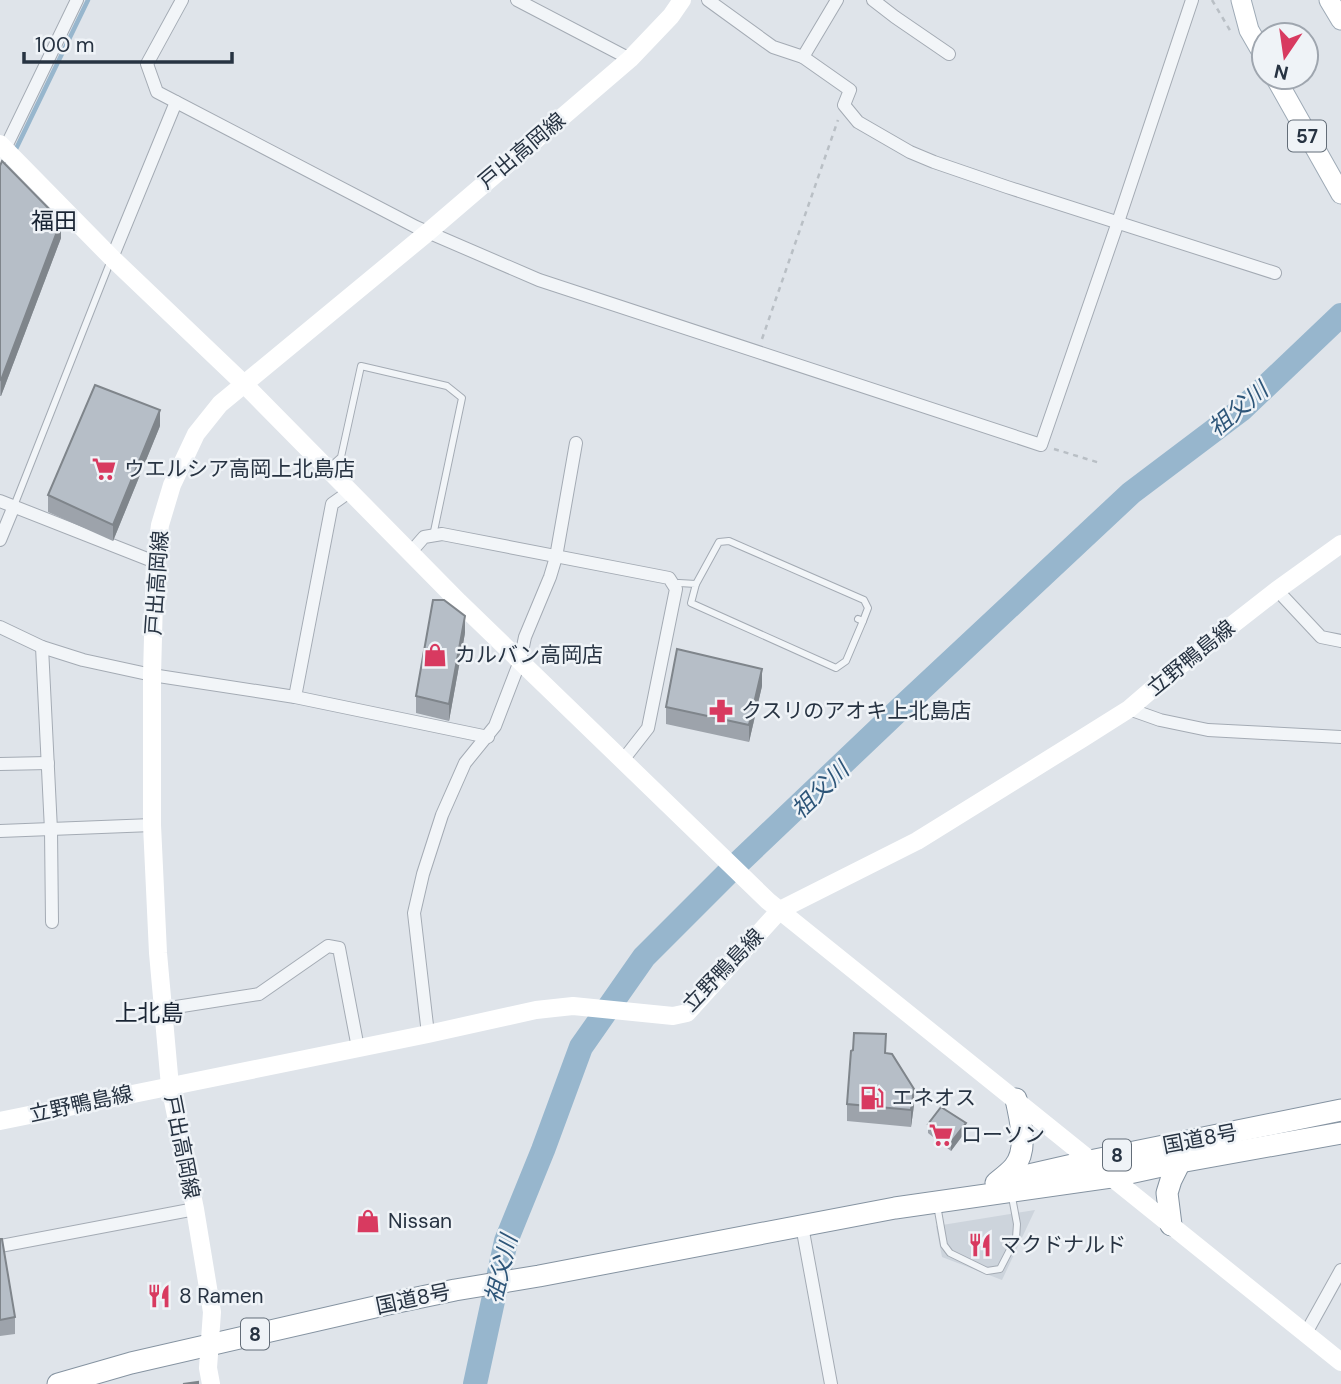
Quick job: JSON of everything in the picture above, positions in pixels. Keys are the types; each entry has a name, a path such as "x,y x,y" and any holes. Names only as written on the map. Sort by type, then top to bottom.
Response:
{"highway":[{"path":"1004,1187 1022,1146 1022,1126 1016,1099"},
{"name":"国道8号","path":"895,1208 1004,1187 1090,1161 1341,1110"},
{"name":"国道8号","path":"58,1384 131,1363 455,1290 1004,1187 1111,1177 1341,1133"},
{"path":"1171,1226 1167,1193 1180,1162"}],"main road":[{"name":"戸出高岡線","path":"211,1384 208,1368 212,1312 195,1209 170,1086 158,953 152,825 155,562 160,525 173,485 196,434 220,404 630,59 671,16 682,0"},
{"path":"1241,0 1250,30"},
{"path":"1329,0 1341,20"},
{"name":"57","path":"1283,91 1341,194"},
{"path":"2,151 19,163 112,258 243,383 410,553 774,905 1341,1362"},
{"name":"立野鴨島線","path":"0,1121 536,1010 573,1006 673,1016 687,1013 774,905 917,841 1129,709 1172,672 1341,544"}],"street":[{"path":"2,151 77,0"},
{"path":"182,0 148,64 157,92 426,233 539,280 1041,445 1192,0"},
{"path":"517,0 630,59"},
{"path":"708,0 773,47 803,57 850,90 844,105 859,122 910,152 1007,187 1275,273"},
{"path":"803,57 837,0"},
{"path":"873,0 949,54"},
{"path":"112,258 176,102"},
{"path":"428,1034 414,913 423,874 442,815 464,763 495,726 520,661 525,637 550,577 556,557 569,458 576,443"},
{"path":"295,697 332,504 349,492"},
{"path":"0,501 155,562"},
{"path":"0,540 13,506"},
{"path":"410,553 424,537 442,534 669,578 676,589 648,728 623,761"},
{"path":"1278,590 1321,637 1341,641"},
{"path":"0,627 42,647 83,660 152,675 295,697 488,737"},
{"path":"42,647 51,830 52,922"},
{"path":"1129,709 1160,720 1208,730 1341,737"},
{"path":"0,764 48,763"},
{"path":"0,831 152,825"},
{"path":"163,1009 259,994 328,946 339,948 358,1048"},
{"path":"0,1247 195,1209"},
{"path":"803,1226 831,1384"},
{"path":"1306,1333 1341,1270"}],"lane":[{"path":"13,506 112,258"},
{"path":"327,469 341,457 361,366 447,386 462,398 433,536"},
{"path":"454,435 464,437"},
{"path":"729,541 864,600 868,608 860,620 846,661 836,668 691,603 696,584 715,547 719,542 729,541"},
{"path":"674,584 696,584"},
{"path":"937,1202 944,1245 950,1253 987,1271 1000,1269 1016,1238 1017,1224 1004,1187"}],"path":[{"path":"757,352 844,105"},
{"path":"1041,445 1100,463"}],"shaded area":[{"path":"1035,1210 1002,1280 942,1257 936,1226"}],"building":[{"path":"2,161 61,221 1,380 0,166"},
{"name":"ウエルシア高岡上北島店","path":"95,385 160,410 113,525 48,495"},
{"path":"433,600 444,600 465,616 449,704 416,696"},
{"path":"677,649 762,669 749,725 666,707"},
{"path":"854,1033 886,1034 885,1053 892,1054 914,1089 911,1110 847,1104"},
{"path":"941,1107 966,1123 951,1142 928,1124"},
{"path":"0,1239 15,1317 0,1320"}],"waterway":[{"path":"14,153 88,0"},
{"name":"祖父川","path":"475,1384 506,1241 581,1047 644,957 736,865 1131,493 1241,410 1341,315"}],"place":[{"name":"ウエルシア高岡上北島店","path":"104,469"},
{"name":"カルバン高岡店","path":"435,655"},
{"name":"クスリのアオキ上北島店","path":"721,711"},
{"name":"エネオス","path":"872,1098"},
{"name":"ローソン","path":"941,1135"},
{"name":"Nissan","path":"368,1221"},
{"name":"マクドナルド","path":"980,1245"},
{"name":"8 Ramen","path":"159,1296"}],"district":[{"name":"福田","path":"54,221"},
{"name":"上北島","path":"149,1013"}]}
